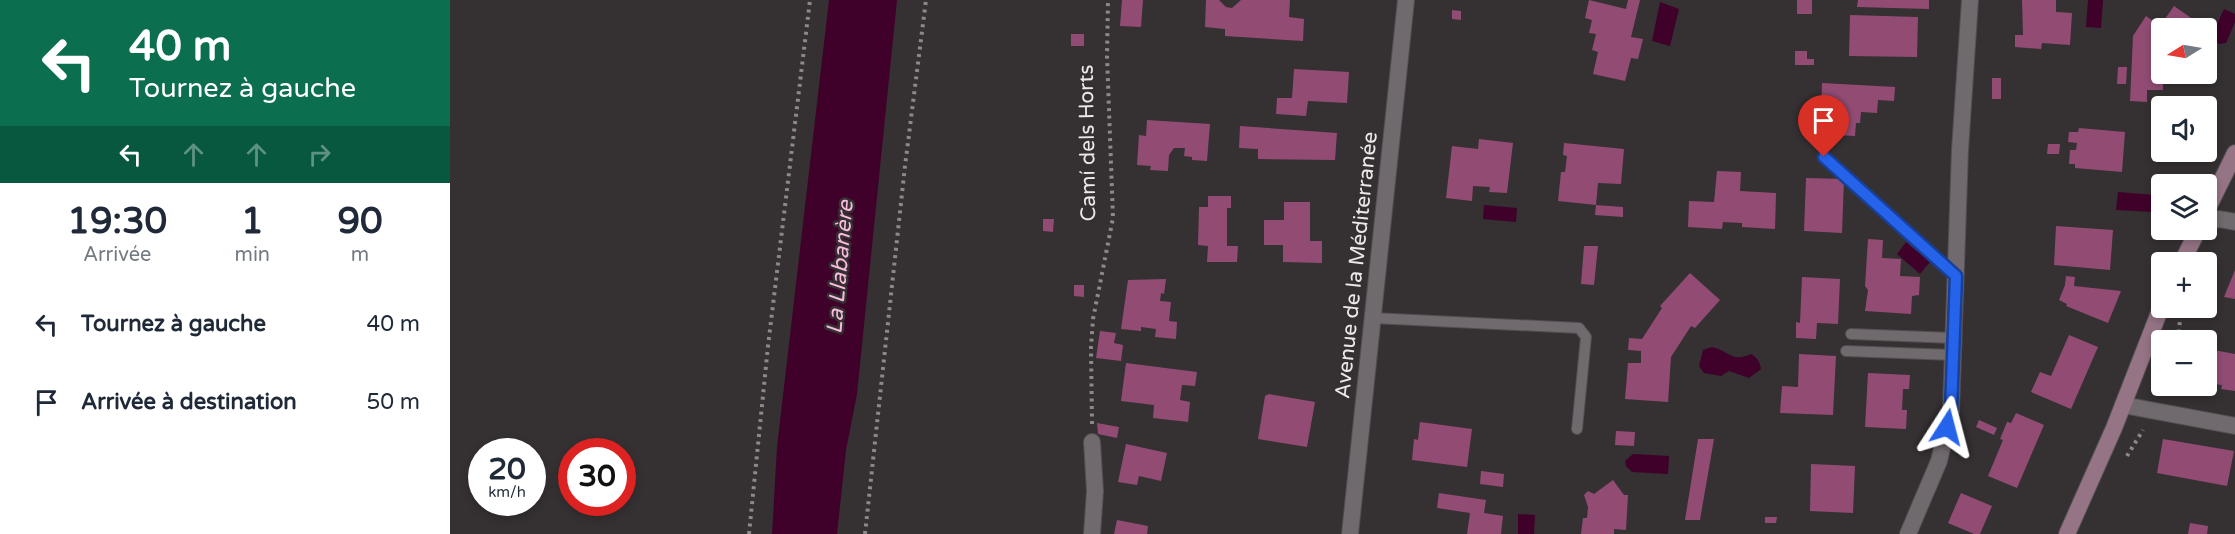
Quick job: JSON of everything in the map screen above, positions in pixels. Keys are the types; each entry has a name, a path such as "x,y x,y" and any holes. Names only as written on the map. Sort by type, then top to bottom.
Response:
{"main road":[{"path":"2217,190 2235,153"},
{"path":"2067,534 2123,405 2157,318"}],"street":[{"name":"Avenue de la Méditerranée","path":"1350,534 1406,0"},
{"path":"1908,534 1939,461 1951,410 1960,150 1970,0"},
{"path":"2217,219 2235,222"},
{"path":"2123,405 2235,426"},
{"path":"1092,442 1095,490 1092,534"}],"lane":[{"path":"1824,157 1956,276"},
{"path":"1373,318 1579,328 1586,337 1577,429"},
{"path":"1851,334 1953,338"},
{"path":"1846,351 1953,355"}],"path":[{"path":"749,534 768,346 810,0"},
{"path":"865,534 926,0"},
{"name":"Camí dels Horts","path":"1092,442 1093,320 1113,218 1107,56 1108,0"}],"water":[{"name":"La Llabanère","path":"829,0 897,0 857,394 846,450 837,534 772,534 777,447"},
{"path":"2088,0 2103,0 2101,28 2086,27"},
{"path":"1660,2 1679,9 1670,46 1652,41"},
{"path":"2224,9 2235,14 2235,22 2226,43 2217,42 2217,24"},
{"path":"2118,192 2151,195 2151,212 2116,210"},
{"path":"1484,205 1517,208 1516,222 1483,219"},
{"path":"1906,242 1930,262 1920,274 1897,254"},
{"path":"1712,347 1735,357 1751,354 1758,360 1761,369 1749,378 1729,371 1721,376 1704,373 1699,366 1703,350"},
{"path":"1633,454 1669,456 1668,474 1632,472 1626,466 1625,461"},
{"path":"1518,514 1535,515 1534,534 1518,534"}],"building":[{"path":"1122,0 1143,0 1141,27 1120,26"},
{"path":"1206,0 1219,0 1226,7 1232,8 1241,0 1290,0 1289,17 1304,19 1303,41 1225,36 1225,29 1205,27"},
{"path":"1589,0 1626,9 1628,0 1640,0 1631,37 1643,39 1638,59 1631,58 1625,81 1593,74 1598,52 1592,50 1596,34 1589,33 1592,20 1585,18"},
{"path":"1797,0 1812,0 1812,14 1797,14"},
{"path":"1858,0 1929,0 1929,9 1857,7"},
{"path":"2022,0 2056,0 2056,12 2072,13 2070,45 2042,43 2041,49 2015,47 2015,35 2023,35"},
{"path":"2174,6 2191,18 2166,18"},
{"path":"1452,10 1461,11 1461,20 1452,19"},
{"path":"1850,15 1918,17 1917,57 1849,56"},
{"path":"2146,16 2151,20 2151,84 2163,84 2163,90 2147,90 2147,102 2130,101 2133,36"},
{"path":"1071,34 1084,34 1084,46 1071,46"},
{"path":"1795,51 1807,51 1807,59 1814,59 1814,65 1795,65"},
{"path":"2118,67 2127,67 2126,84 2117,84"},
{"path":"1294,69 1349,72 1347,103 1308,101 1306,116 1276,114 1277,98 1292,98"},
{"path":"1992,78 2001,78 2001,99 1992,99"},
{"path":"1822,83 1895,87 1894,101 1878,100 1877,113 1861,112 1860,123 1856,123 1855,136 1836,135 1837,111 1821,111"},
{"path":"1147,120 1210,124 1207,161 1192,160 1192,157 1184,156 1185,148 1174,148 1169,155 1168,171 1150,170 1151,166 1137,165 1139,135 1146,136"},
{"path":"1240,126 1337,133 1335,160 1258,159 1258,149 1239,148"},
{"path":"2079,128 2125,132 2122,172 2075,168 2075,164 2069,164 2070,150 2076,150 2077,143 2068,142 2069,132 2078,132"},
{"path":"1479,139 1513,143 1507,193 1489,192 1490,187 1473,186 1472,201 1446,198 1452,146 1478,149"},
{"path":"1564,143 1624,149 1621,184 1598,183 1596,205 1558,201 1561,172 1565,172 1567,156 1563,155"},
{"path":"2048,144 2060,144 2059,154 2047,154"},
{"path":"1717,171 1741,172 1740,191 1776,193 1775,229 1742,227 1742,223 1723,222 1722,229 1688,227 1689,201 1714,202"},
{"path":"1806,178 1844,179 1842,233 1804,231"},
{"path":"1208,196 1231,196 1231,208 1227,208 1227,246 1238,246 1237,262 1207,262 1208,246 1198,245 1199,207 1208,207"},
{"path":"1284,202 1310,202 1310,241 1322,241 1322,263 1283,262 1283,245 1264,245 1264,220 1284,220"},
{"path":"1596,205 1623,207 1623,217 1595,215"},
{"path":"1043,219 1054,219 1053,232 1043,231"},
{"path":"2056,226 2113,230 2110,270 2054,265"},
{"path":"1868,239 1883,240 1882,258 1901,259 1900,276 1920,277 1919,295 1912,296 1911,314 1865,311 1868,290 1865,286"},
{"path":"1584,246 1598,246 1594,285 1581,284"},
{"path":"2235,270 2235,299 2224,297"},
{"path":"1690,273 1720,300 1695,328 1691,326 1671,357 1668,402 1625,399 1628,363 1641,363 1641,351 1628,350 1629,338 1642,339 1662,308 1660,306"},
{"path":"2066,276 2075,277 2074,286 2121,291 2108,323 2066,306 2067,304 2059,300"},
{"path":"1802,277 1840,279 1838,324 1817,323 1816,339 1796,338 1796,322 1800,323"},
{"path":"1166,279 1164,294 1161,293 1160,301 1171,302 1169,321 1177,322 1176,339 1155,337 1156,329 1141,327 1141,331 1121,329 1128,280"},
{"path":"1074,285 1084,285 1084,297 1074,296"},
{"path":"1100,331 1116,333 1114,343 1123,345 1121,361 1096,358"},
{"path":"2069,335 2098,347 2071,409 2031,392 2040,372 2051,376"},
{"path":"2217,351 2235,354 2235,391 2221,389 2222,385 2217,384"},
{"path":"1799,354 1836,356 1833,415 1780,413 1782,386 1798,387"},
{"path":"1126,363 1197,372 1195,386 1182,385 1180,400 1190,402 1188,422 1153,418 1154,405 1121,401"},
{"path":"1868,373 1910,375 1909,389 1903,389 1902,410 1907,410 1906,429 1865,427"},
{"path":"1269,394 1315,402 1307,447 1258,439 1265,396"},
{"path":"2016,413 2044,425 2017,488 1988,476 2003,440 2000,439 2007,422 2011,423"},
{"path":"1979,420 1997,428 1994,435 1976,427"},
{"path":"1420,422 1472,429 1467,467 1412,460 1414,439 1418,440"},
{"path":"1097,423 1119,427 1117,438 1098,434"},
{"path":"1616,431 1635,432 1634,446 1615,445"},
{"path":"1698,439 1714,439 1700,520 1685,520"},
{"path":"2163,439 2234,451 2227,486 2157,473"},
{"path":"1126,444 1167,453 1161,481 1139,476 1137,485 1118,482"},
{"path":"1811,464 1855,466 1853,513 1810,511"},
{"path":"1481,471 1504,474 1503,487 1480,484"},
{"path":"1613,480 1624,495 1628,495 1626,530 1614,529 1614,534 1581,534 1583,518 1587,518 1588,507 1584,495 1588,491 1594,494"},
{"path":"1439,493 1486,500 1484,513 1503,516 1501,534 1467,534 1470,513 1437,508"},
{"path":"1961,493 1992,506 1980,534 1974,534 1948,523"},
{"path":"1765,517 1777,517 1776,523 1765,523"},
{"path":"1117,520 1148,526 1147,534 1114,534"},
{"path":"2190,523 2208,526 2207,534 2188,534"}],"route":[{"path":"1824,157 1956,276 1951,410 1947,427"}]}
